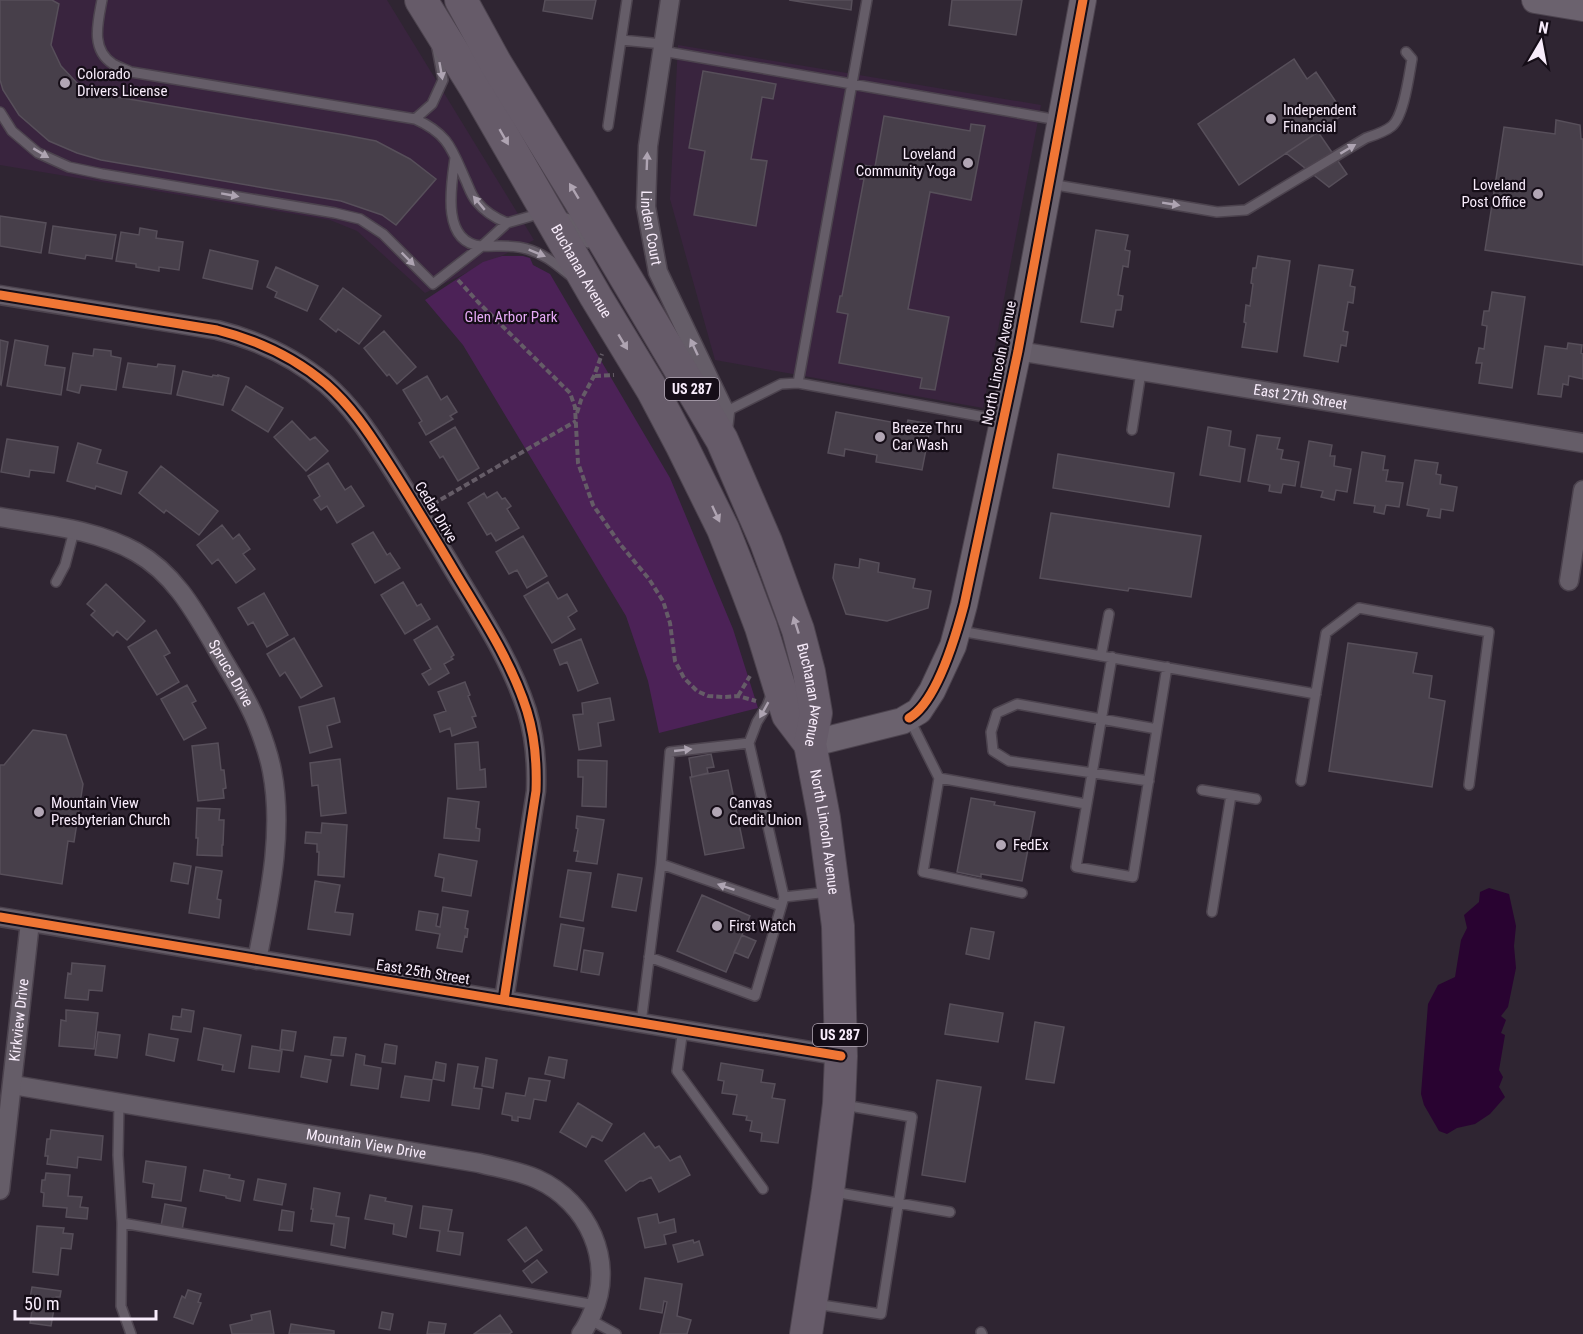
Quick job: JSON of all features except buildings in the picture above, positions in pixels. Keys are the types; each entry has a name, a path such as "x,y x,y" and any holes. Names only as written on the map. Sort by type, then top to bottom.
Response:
{"highway":[{"name":"Buchanan Avenue","path":"461,0 496,64 634,294 692,388 723,426 798,630 809,672 816,713 810,744"},
{"path":"472,0 496,64"},
{"name":"Buchanan Avenue","path":"425,7 475,87 547,211 611,296 653,391 723,529 761,627 764,675 788,715 810,744"},
{"name":"North Lincoln Avenue","path":"806,1334 839,1104 841,1056 838,926 824,818 810,744"}],"street":[{"name":"Linden Court","path":"670,0 648,146 646,207 658,272 723,426"},
{"name":"North Lincoln Avenue","path":"909,718 919,711 932,692 958,630 1018,351 1083,0"},
{"path":"1535,0 1568,4"},
{"name":"Cedar Drive","path":"0,295 237,335 296,361 326,385 356,414 420,512 507,661 527,711 537,766 536,791 504,1000"},
{"name":"East 27th Street","path":"1018,351 1583,443"},
{"path":"1569,581 1583,490"},
{"name":"Spruce Drive","path":"0,517 96,536 135,551 168,575 200,620 257,722 272,768 276,814 274,865 258,960"},
{"path":"810,744 909,718"},
{"name":"East 25th Street","path":"0,917 841,1056"},
{"name":"Kirkview Drive","path":"0,1190 30,922"},
{"name":"Mountain View Drive","path":"13,1085 479,1163 538,1180 577,1208 596,1245 601,1281 589,1319"}],"lane":[{"path":"102,0 97,29 99,49 112,63 131,72 415,119 430,126 445,139 475,201 491,216 507,223"},
{"path":"608,126 627,0"},
{"path":"798,383 867,0"},
{"path":"415,119 432,104 443,80 425,7"},
{"path":"621,40 852,84 1061,120"},
{"path":"1049,184 1217,212 1246,210 1366,138 1392,126 1400,116 1412,59 1406,52"},
{"path":"0,112 12,130 38,153 69,167 360,219 383,234 433,284 482,246 507,223 547,211 572,220 592,248"},
{"path":"455,156 451,214 457,232 468,243 526,248 547,256 611,296 692,388"},
{"path":"1132,430 1141,372"},
{"path":"723,426 781,384 798,383 1003,420"},
{"path":"56,582 66,565 74,531"},
{"path":"1301,781 1326,633 1359,608 1490,632 1469,784"},
{"path":"1101,656 1109,614"},
{"path":"958,630 1316,694"},
{"path":"1112,657 1076,867 1133,877 1167,667"},
{"path":"649,957 754,996 782,902 749,743 757,722 767,706 764,675"},
{"path":"1149,781 1009,761 993,751 991,732 997,713 1017,704 1157,729"},
{"path":"909,718 939,778 922,872 1022,893"},
{"path":"641,1023 661,864 670,752 749,743"},
{"path":"939,778 1086,804"},
{"path":"1202,790 1256,799"},
{"path":"1212,912 1231,795"},
{"path":"661,864 782,902 833,891"},
{"path":"683,1029 677,1071 763,1189"},
{"path":"119,1102 118,1155 122,1223 121,1306 131,1334"},
{"path":"811,1303 881,1314 912,1117 839,1104"},
{"path":"828,1191 950,1212"},
{"path":"122,1223 589,1319 616,1334"}],"path":[{"path":"450,271 570,393 575,407 578,463 593,505 663,601 670,623 675,661 684,678 697,691 708,696 738,696 767,706"},
{"path":"420,512 576,419 581,400 594,376 602,353"},
{"path":"594,376 616,375"},
{"path":"738,696 764,675"}],"shaded area":[{"path":"0,0 387,0 534,240 425,293 357,231 330,220 0,165"},
{"path":"678,45 1041,105 983,408 715,360 670,199"},
{"path":"1489,888 1509,894 1516,926 1514,946 1516,968 1508,1007 1501,1016 1506,1020 1501,1033 1505,1035 1499,1070 1503,1077 1499,1087 1505,1097 1490,1114 1475,1124 1457,1128 1447,1134 1439,1131 1424,1105 1421,1094 1428,1004 1438,985 1455,977 1461,940 1467,928 1464,915 1479,902 1480,892"}],"green space":[{"name":"Glen Arbor Park","path":"502,256 530,258 533,265 550,274 670,478 733,629 758,708 659,733 648,681 626,616 463,345 425,300 483,262"}],"cycle path":[{"path":"909,718 919,710 937,683 964,605 1018,351 1083,0"},
{"path":"0,295 217,330 246,339 288,358 314,374 343,401 365,428 492,634 512,672 530,721 535,751 536,791 504,1000"},
{"path":"0,917 841,1056"}],"place":[{"name":"Colorado Drivers License","path":"65,83"},
{"name":"Independent Financial","path":"1271,119"},
{"name":"Loveland Community Yoga","path":"968,163"},
{"name":"Loveland Post Office","path":"1538,194"},
{"name":"Breeze Thru Car Wash","path":"880,437"},
{"name":"Mountain View Presbyterian Church","path":"39,812"},
{"name":"Canvas Credit Union","path":"717,812"},
{"name":"FedEx","path":"1001,845"},
{"name":"First Watch","path":"717,926"}]}
